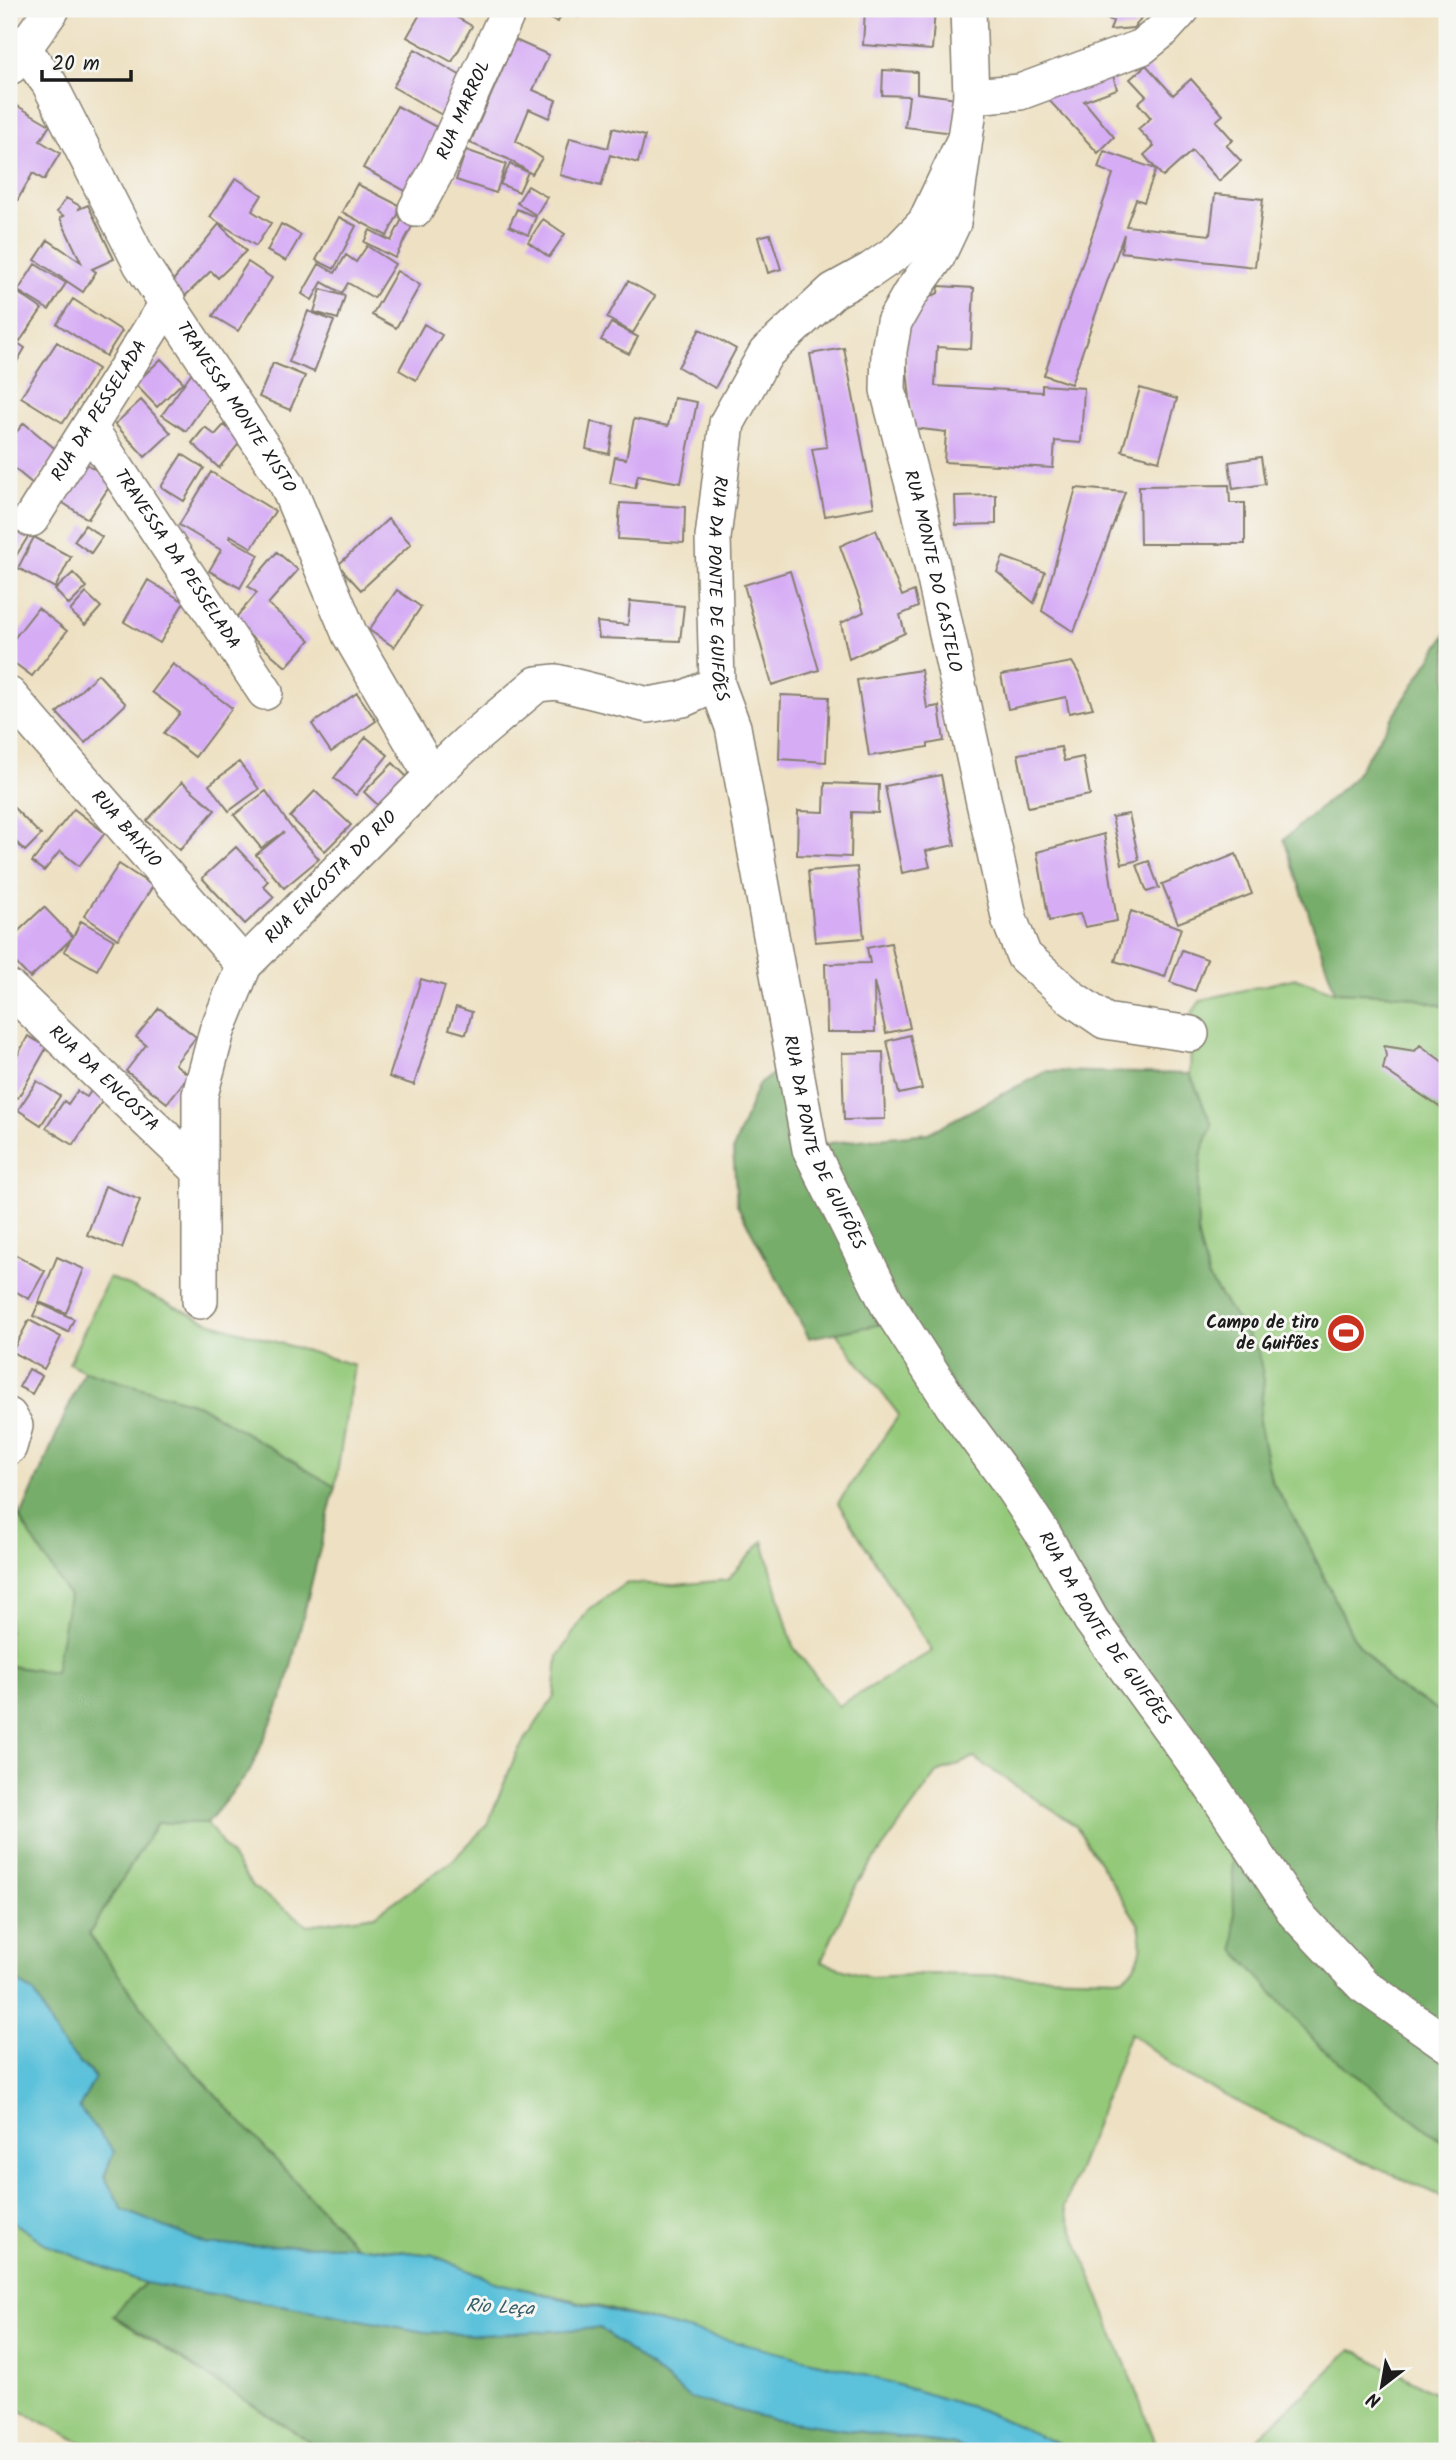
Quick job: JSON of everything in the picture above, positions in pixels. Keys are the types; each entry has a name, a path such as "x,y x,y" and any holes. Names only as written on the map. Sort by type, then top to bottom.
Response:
{"street":[{"path":"13,55 52,9"},
{"name":"RUA MARROL","path":"416,208 437,170 509,9"},
{"name":"RUA MONTE DO CASTELO","path":"968,9 971,96 953,223 937,257 910,293 894,322 889,351 888,390 920,510 1010,921 1024,956 1073,999 1105,1021 1191,1034"},
{"path":"971,96 1020,92 1142,47 1163,30 1182,9"},
{"name":"TRAVESSA MONTE XISTO","path":"13,55 49,83 141,264 287,484 350,635 432,776"},
{"name":"RUA DA PONTE DE GUIFÕES","path":"963,143 925,223 897,252 871,271 833,291 766,353 727,423 713,538 717,684 733,727 810,1149 888,1305 953,1406 1045,1537 1091,1620 1208,1782 1296,1914 1363,1984 1447,2044"},
{"name":"RUA DA PESSELADA","path":"31,519 168,302"},
{"name":"TRAVESSA DA PESSELADA","path":"89,427 265,692"},
{"name":"RUA ENCOSTA DO RIO","path":"200,1301 200,1095 217,1031 244,965 432,776 537,684 556,682 648,705 683,699 717,684"},
{"name":"RUA BAIXIO","path":"9,695 244,965"},
{"name":"RUA DA ENCOSTA","path":"9,988 199,1170"},
{"path":"9,1416 15,1426 9,1447"}],"green space":[{"path":"1447,633 1447,1007 1402,995 1335,992 1284,839 1352,780"},
{"name":"Campo de tiro de Guifões","path":"1296,978 1335,992 1402,995 1447,1007 1447,1715 1392,1684 1353,1637 1305,1537 1271,1480 1259,1422 1264,1380 1232,1315 1209,1279 1198,1237 1197,1195 1202,1151 1212,1125 1190,1074 1192,1013 1201,1000"},
{"path":"794,1058 811,1149 830,1143 928,1133 1047,1071 1190,1074 1212,1125 1202,1152 1197,1195 1198,1237 1209,1279 1258,1351 1264,1380 1259,1422 1271,1480 1305,1537 1353,1637 1392,1684 1447,1715 1447,2145 1320,2047 1235,1950 1231,1803 908,1319 809,1338 737,1205 733,1150 758,1085"},
{"path":"109,1277 209,1322 354,1365 335,1487 199,1405 84,1371 69,1363"},
{"path":"908,1319 1231,1803 1320,2047 1447,2145 1447,2199 1310,2138 1186,2076 1130,2033 1064,2207 1159,2451 1074,2451 981,2410 598,2306 495,2282 433,2255 355,2246 169,2044 89,1934 157,1823 207,1823 253,1887 308,1925 375,1915 452,1861 487,1825 517,1752 554,1697 558,1656 588,1610 626,1583 676,1585 727,1580 763,1541 793,1646 838,1706 932,1651 838,1503 899,1415 836,1333","holes":["974,1758 1076,1826 1139,1925 1142,1941 1140,1954 1123,1978 932,1974 870,1977 821,1962 856,1885 937,1773"]},
{"path":"84,1371 199,1405 335,1487 285,1691 250,1771 207,1823 157,1823 89,1934 169,2044 355,2246 208,2245 123,2210 104,2176 114,2152 79,2108 95,2077 60,2042 35,1994 9,1975 9,1666 55,1673 69,1596 20,1519"},
{"path":"12,1488 20,1519 69,1596 56,1673 9,1666 9,1489"},
{"path":"9,2219 49,2246 145,2283 113,2316 324,2451 98,2451 9,2405"},
{"path":"145,2283 425,2332 481,2335 600,2328 690,2398 771,2419 956,2445 968,2451 324,2451 113,2315"},
{"path":"1352,2349 1447,2399 1447,2444 1435,2451 1244,2451"}],"water":[{"name":"Rio Leça","path":"9,1975 35,1994 60,2042 95,2078 79,2108 114,2152 104,2176 123,2210 208,2245 355,2246 433,2255 495,2282 848,2370 981,2410 1074,2451 968,2451 956,2445 771,2419 690,2398 600,2328 481,2335 425,2332 145,2283 49,2246 9,2219"}],"building":[{"path":"423,9 447,9 446,11 472,26 452,62 407,37"},
{"path":"527,9 581,9 578,17 563,10 558,22"},
{"path":"865,9 935,9 932,50 863,45"},
{"path":"1063,9 1147,9 1134,28 1110,30 1113,21 1088,12 1088,15"},
{"path":"515,40 549,55 533,90 556,100 549,118 529,109 516,141 542,158 532,174 508,159 470,143"},
{"path":"415,49 463,77 442,115 393,87"},
{"path":"1146,65 1173,95 1191,79 1223,115 1216,121 1233,140 1226,145 1241,161 1219,181 1192,151 1163,177 1144,155 1154,146 1138,129 1151,118 1138,103 1146,96 1130,79"},
{"path":"1111,69 1117,89 1084,101 1114,137 1098,153 1044,95"},
{"path":"883,70 917,72 917,93 958,98 953,133 905,127 909,96 882,95"},
{"path":"9,101 50,125 40,141 60,153 44,180 33,173 9,215"},
{"path":"397,106 440,129 407,192 363,168"},
{"path":"613,128 645,136 638,163 610,155 601,186 560,175 570,138 608,148"},
{"path":"466,150 506,164 496,193 456,180"},
{"path":"1104,151 1156,169 1144,202 1136,199 1126,226 1210,235 1215,194 1263,199 1255,267 1121,252 1124,234 1071,384 1044,375 1113,174 1098,168"},
{"path":"510,164 528,172 519,192 500,184"},
{"path":"236,178 262,195 252,211 271,223 256,246 210,217"},
{"path":"357,184 402,207 387,236 342,212"},
{"path":"528,186 547,197 536,215 517,203"},
{"path":"66,198 80,206 79,209 88,205 114,259 92,269 96,272 83,292 35,260 48,240 81,262 60,218 64,216 57,212"},
{"path":"517,209 536,217 528,235 509,226"},
{"path":"404,215 415,221 395,258 364,242 370,230 391,241"},
{"path":"339,217 356,226 334,269 316,260"},
{"path":"543,219 565,234 549,257 528,242"},
{"path":"219,224 246,251 218,278 211,271 183,298 171,283"},
{"path":"281,224 301,235 286,261 267,251"},
{"path":"770,234 781,269 768,273 758,237"},
{"path":"367,246 395,264 374,298 348,283 342,293 322,282 312,300 302,294 319,264 335,273 346,255 356,262"},
{"path":"248,262 272,278 238,331 213,316"},
{"path":"35,264 66,283 49,310 18,291"},
{"path":"397,271 420,285 396,328 372,315"},
{"path":"628,281 655,296 633,333 607,318"},
{"path":"939,286 974,288 971,349 937,347 935,386 1042,392 1042,385 1084,388 1081,443 1055,441 1053,468 944,462 946,432 913,428 903,331 920,302 938,293"},
{"path":"321,289 345,296 338,319 314,312"},
{"path":"17,292 42,309 20,341 9,333 9,305"},
{"path":"73,299 122,331 106,356 57,324"},
{"path":"308,311 334,321 314,372 289,362"},
{"path":"611,323 638,337 629,354 601,340"},
{"path":"424,324 442,335 416,380 399,370"},
{"path":"700,329 736,349 715,388 678,367"},
{"path":"9,337 25,348 9,375"},
{"path":"57,342 98,369 63,423 21,397"},
{"path":"844,348 874,507 825,516 812,449 827,447 810,354"},
{"path":"161,359 183,382 157,407 135,384"},
{"path":"273,363 305,376 290,410 259,397"},
{"path":"192,372 216,387 186,431 162,415"},
{"path":"1140,388 1177,399 1159,461 1122,451"},
{"path":"674,398 697,402 681,483 638,475 635,488 610,483 615,457 626,459 634,419 668,426"},
{"path":"141,400 171,433 145,457 115,424"},
{"path":"591,422 614,426 609,454 586,449"},
{"path":"24,423 59,452 33,484 9,464 9,433 13,436"},
{"path":"224,425 242,440 219,468 192,443 205,427 215,435"},
{"path":"182,454 204,468 184,501 161,487"},
{"path":"1261,457 1265,484 1233,489 1229,462"},
{"path":"85,463 113,481 88,519 60,501"},
{"path":"211,472 275,511 252,548 230,535 229,538 259,555 240,588 209,571 221,550 179,525"},
{"path":"1229,485 1230,503 1245,503 1245,544 1140,544 1139,486"},
{"path":"1076,488 1125,492 1074,632 1042,611"},
{"path":"996,495 996,524 956,525 955,496"},
{"path":"620,503 685,507 684,543 618,539"},
{"path":"9,507 36,524 9,567"},
{"path":"388,519 411,544 361,590 338,565"},
{"path":"85,525 102,537 91,553 74,541"},
{"path":"876,530 902,596 914,591 918,607 900,615 905,633 849,659 841,623 864,612 840,546"},
{"path":"34,537 71,557 55,588 18,568"},
{"path":"277,552 298,570 268,604 310,640 286,667 233,621 257,593 248,586"},
{"path":"1003,557 1045,572 1034,603 997,572"},
{"path":"790,571 819,670 772,685 744,585"},
{"path":"73,573 87,587 69,605 55,590"},
{"path":"148,580 184,602 160,643 124,622"},
{"path":"397,590 421,607 394,647 369,630"},
{"path":"86,593 101,607 85,625 70,611"},
{"path":"630,601 684,606 680,641 599,638 597,622 628,625"},
{"path":"38,608 67,631 32,676 9,659 9,645"},
{"path":"1072,662 1093,708 1069,713 1066,697 1008,709 1001,675"},
{"path":"173,664 232,708 195,757 164,733 180,713 152,692"},
{"path":"921,670 927,708 939,706 944,741 928,744 928,747 869,756 857,680"},
{"path":"98,674 126,704 85,743 57,713"},
{"path":"357,693 376,721 331,752 312,724"},
{"path":"781,695 829,697 826,762 779,759"},
{"path":"366,737 388,755 356,795 334,778"},
{"path":"1061,747 1064,761 1083,757 1090,795 1028,807 1018,754"},
{"path":"239,762 259,789 229,811 209,785"},
{"path":"393,763 410,780 382,809 364,792"},
{"path":"941,775 955,845 926,851 930,867 902,873 885,786"},
{"path":"182,782 215,810 180,850 147,821"},
{"path":"825,783 879,785 878,813 852,812 851,857 797,855 798,811 824,812"},
{"path":"266,791 290,826 319,859 284,888 256,855 284,832 261,848 234,815"},
{"path":"315,791 351,825 325,851 290,817"},
{"path":"9,803 41,835 25,851 9,835"},
{"path":"74,809 105,833 79,866 60,851 44,871 32,862"},
{"path":"1129,814 1139,860 1122,864 1112,817"},
{"path":"1104,834 1117,921 1085,927 1080,914 1049,921 1037,852"},
{"path":"236,847 268,881 263,886 274,897 245,924 202,878"},
{"path":"1236,854 1252,894 1178,923 1162,884"},
{"path":"1149,861 1159,888 1147,892 1137,865"},
{"path":"119,864 153,886 118,939 84,916"},
{"path":"857,867 864,938 815,942 808,871"},
{"path":"44,907 73,937 81,921 114,940 97,970 64,951 72,938 30,978 9,956 9,940"},
{"path":"1131,911 1181,928 1165,977 1115,961"},
{"path":"891,943 910,1028 886,1033 874,982 875,1032 827,1032 825,964 870,963 867,948"},
{"path":"1182,950 1207,959 1195,991 1170,982"},
{"path":"421,979 445,986 414,1085 389,1077"},
{"path":"456,1007 472,1012 466,1034 449,1029"},
{"path":"159,1008 196,1037 175,1064 189,1075 167,1103 126,1071 146,1045 136,1037"},
{"path":"910,1035 922,1089 899,1094 887,1041"},
{"path":"28,1036 47,1047 18,1098 9,1093 9,1071"},
{"path":"1420,1045 1447,1065 1447,1112 1383,1069 1386,1056 1384,1046 1415,1051"},
{"path":"883,1052 885,1119 844,1120 842,1053"},
{"path":"37,1081 60,1096 41,1125 18,1110"},
{"path":"96,1083 109,1091 73,1145 46,1128 64,1101 68,1104 77,1091 87,1097"},
{"path":"105,1186 140,1200 122,1248 87,1235"},
{"path":"16,1255 45,1271 29,1299 9,1288 9,1269"},
{"path":"57,1257 84,1269 66,1313 39,1302"},
{"path":"39,1303 74,1319 68,1332 33,1316"},
{"path":"29,1320 61,1337 44,1369 12,1352"},
{"path":"29,1369 42,1376 32,1394 19,1387"}],"place":[{"name":"Campo de tiro de Guifões","path":"1346,1333"}]}
